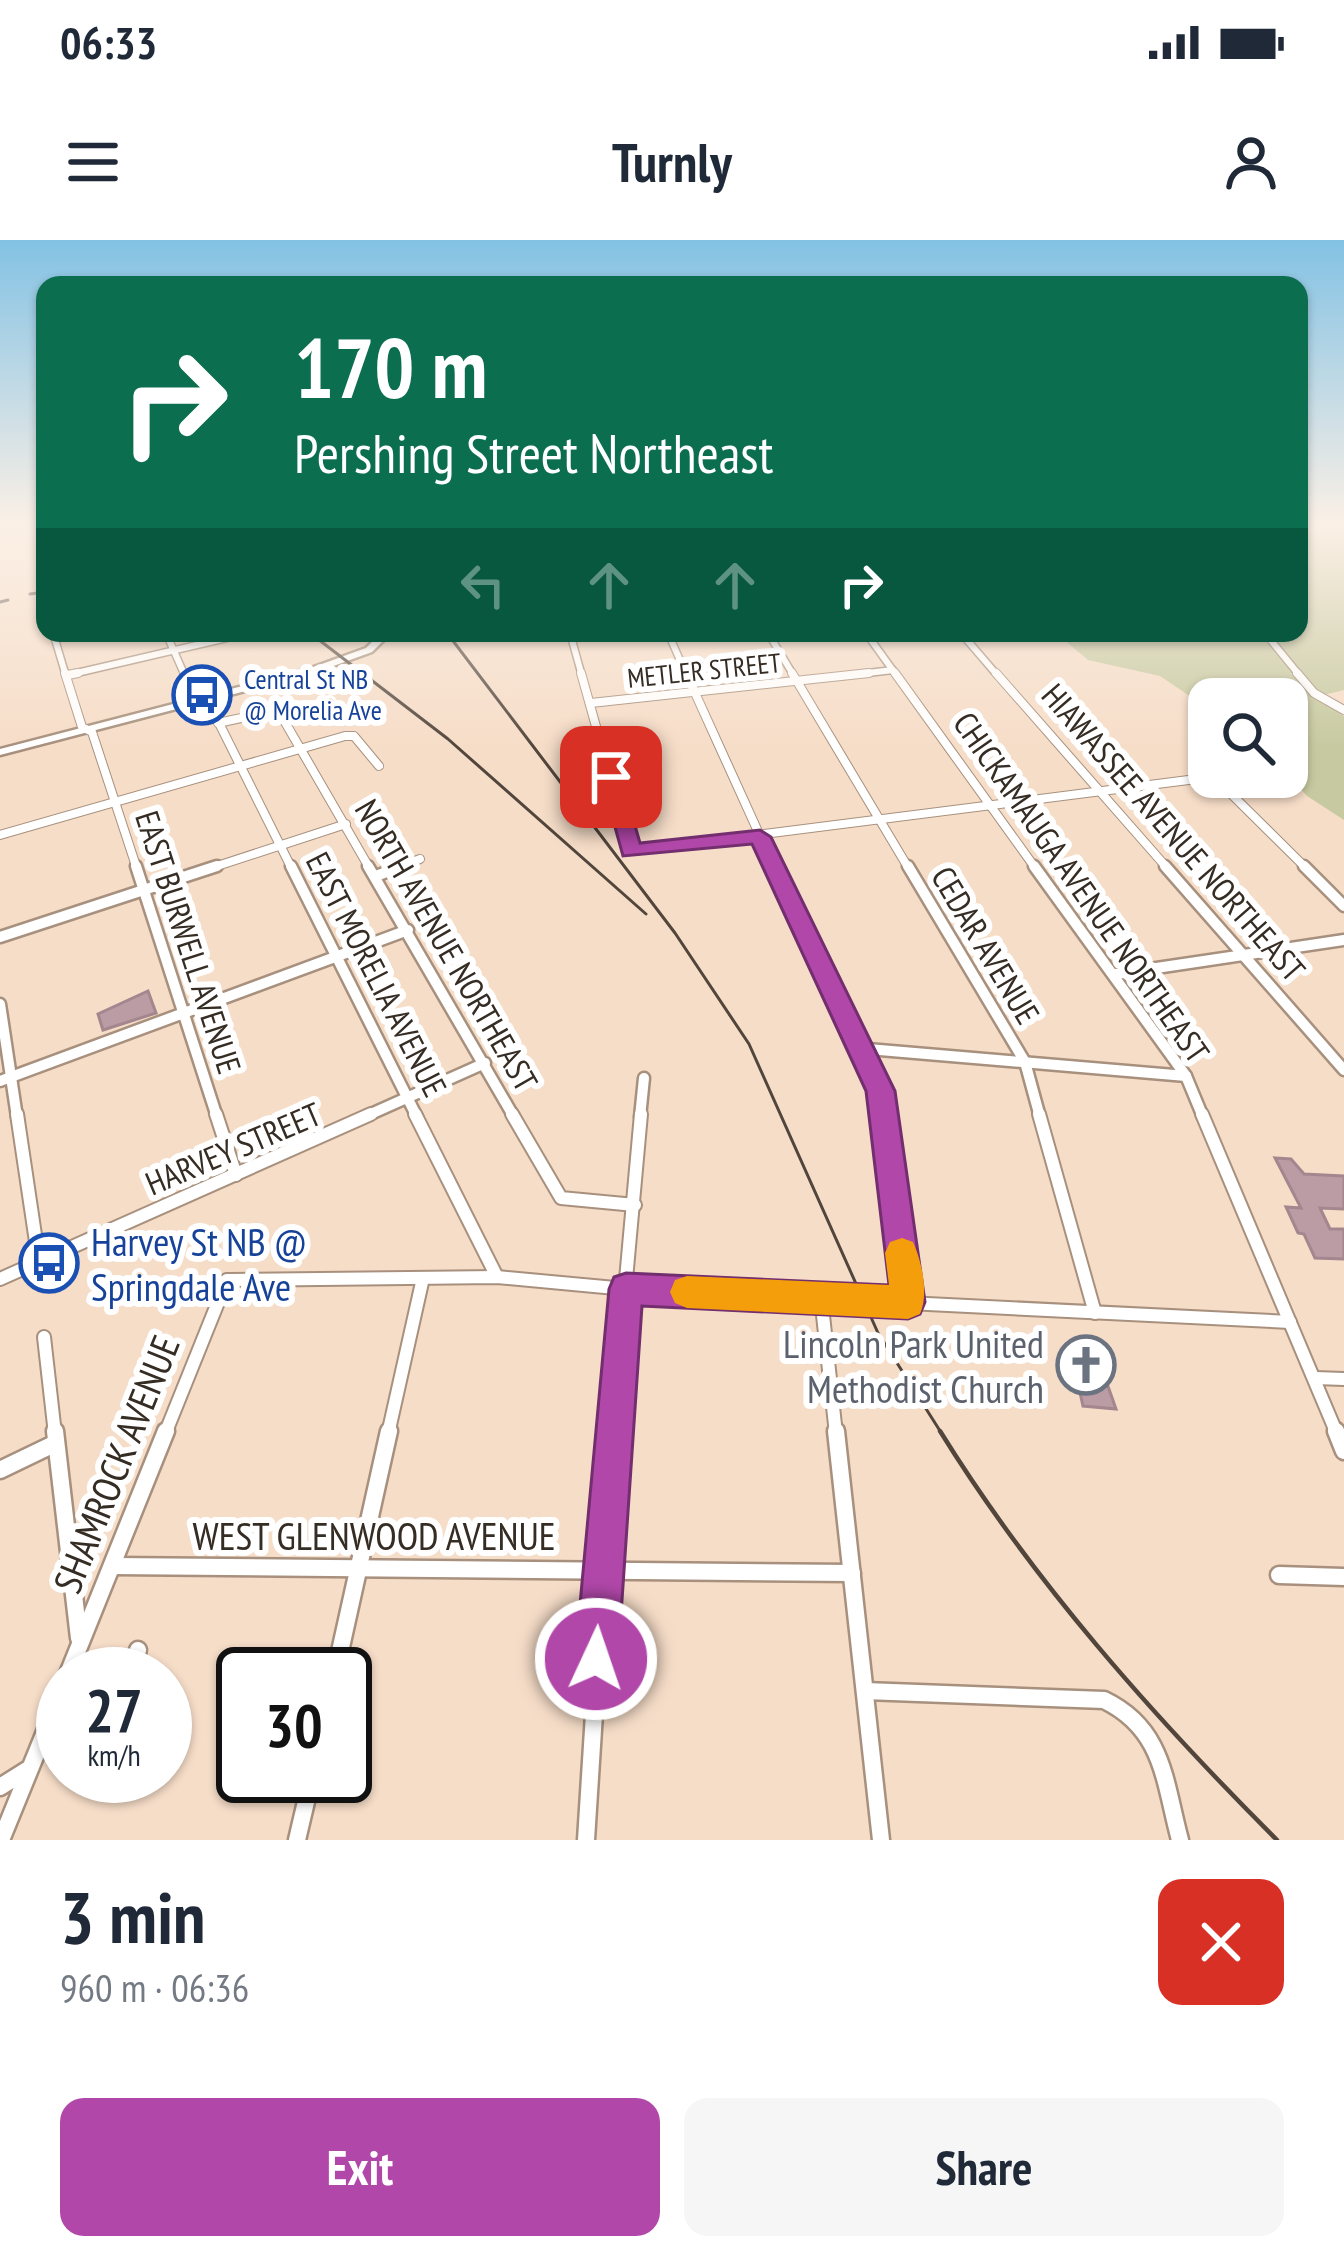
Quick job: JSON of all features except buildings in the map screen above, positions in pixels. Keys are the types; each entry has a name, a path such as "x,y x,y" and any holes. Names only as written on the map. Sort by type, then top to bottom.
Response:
{"main road":[{"path":"0,752 346,660 377,642"}],"street":[{"name":"EAST BURWELL AVENUE","path":"56,642 82,727 92,732 116,801 236,1175"},
{"name":"EAST MORELIA AVENUE","path":"171,642 195,697 203,700 242,766 497,1277"},
{"path":"68,675 212,642"},
{"path":"573,642 631,851 1188,780"},
{"path":"672,642 856,1048 880,1091 908,1302"},
{"name":"CEDAR AVENUE","path":"773,642 1025,1063 1096,1312"},
{"name":"CHICKAMAUGA AVENUE NORTHEAST","path":"873,642 1186,1076 1344,1450"},
{"name":"HIAWASSEE AVENUE NORTHEAST","path":"969,642 1344,1070"},
{"path":"1272,642 1314,693 1344,710"},
{"name":"METLER STREET","path":"591,703 893,670"},
{"name":"NORTH AVENUE NORTHEAST","path":"218,723 277,709 561,1198 635,1205"},
{"path":"0,835 345,736 355,736 379,766"},
{"path":"1234,798 1344,906"},
{"path":"0,937 346,824"},
{"path":"376,876 420,859"},
{"path":"6,1079 408,930"},
{"path":"1116,974 1344,940"},
{"path":"0,1004 6,1079 39,1262"},
{"path":"856,1048 1186,1076"},
{"name":"HARVEY STREET","path":"0,1279 485,1063"},
{"path":"586,1840 602,1569 644,1078"},
{"path":"340,1647 423,1278 497,1277 626,1289 1291,1322"},
{"name":"SHAMROCK AVENUE","path":"78,1647 227,1280 423,1278"},
{"path":"821,1297 881,1840"},
{"path":"44,1337 80,1640"},
{"path":"1315,1378 1344,1379"},
{"path":"0,1470 56,1444"},
{"name":"WEST GLENWOOD AVENUE","path":"112,1566 852,1573"},
{"path":"1279,1574 1344,1577"},
{"path":"865,1691 1104,1700 1131,1712 1152,1739 1180,1840"},
{"path":"1,1840 36,1750"},
{"path":"0,1786 27,1770"},
{"path":"297,1840 306,1803"}],"green space":[{"path":"1308,598 1344,598 1344,690 1315,697 1344,716 1344,820 1308,797 1308,678 1188,678 1188,695 1160,676 1088,660 1067,642 1308,642"}],"railway":[{"path":"0,602 8,600"},
{"path":"322,642 448,739 646,914"},
{"path":"454,642 675,933 749,1044 878,1333 942,1434"},
{"path":"940,1431 1014,1541 1096,1645 1277,1840"}],"slow traffic":[{"path":"687,1292 908,1302 902,1253"}],"place":[{"name":"Central St NB @ Morelia Ave","path":"202,695"},
{"name":"Harvey St NB @ Springdale Ave","path":"49,1263"},
{"name":"Lincoln Park United Methodist Church","path":"1086,1365"}],"route":[{"path":"596,1659 626,1289 908,1302 880,1091 760,837 631,851 611,777"}]}
